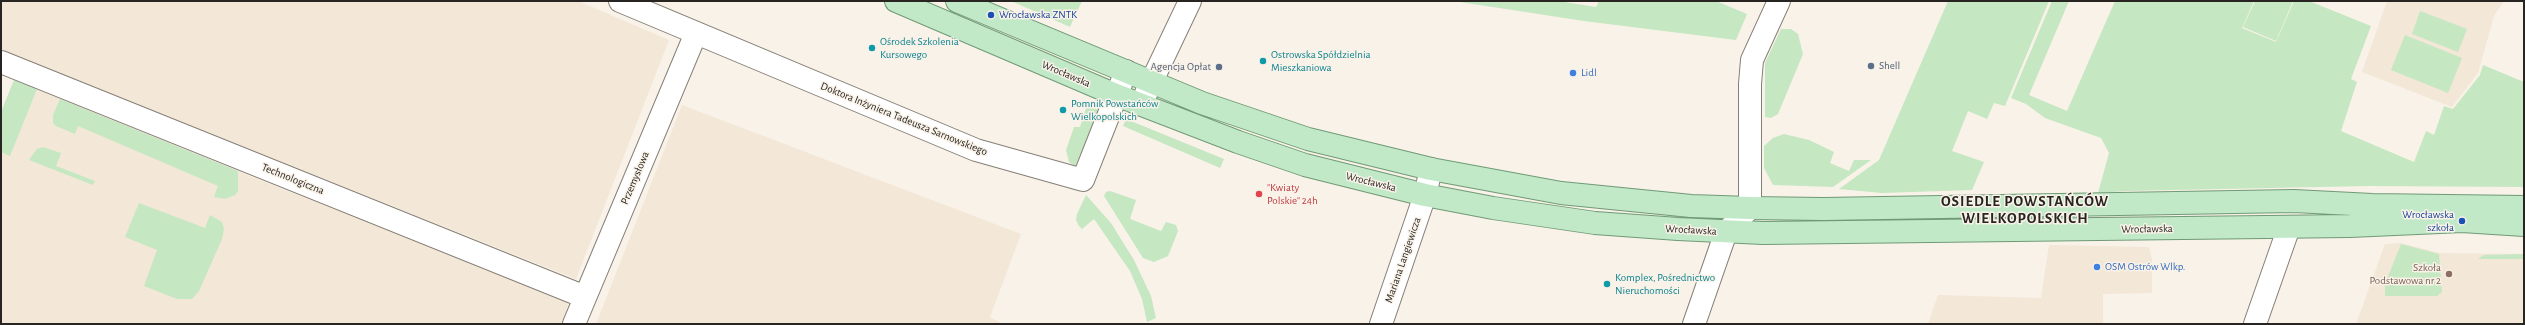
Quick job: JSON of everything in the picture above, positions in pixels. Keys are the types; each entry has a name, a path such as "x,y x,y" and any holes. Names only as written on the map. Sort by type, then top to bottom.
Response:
{"main road":[{"name":"Wrocławska","path":"896,1 1116,95 1236,141 1305,165 1426,195 1493,208 1595,223 1726,232 1861,233 2289,227 2462,221 2524,225"},
{"path":"957,1 1252,121 1308,139 1431,169 1561,193 1691,206 1750,208 1824,209 2294,201 2372,205 2524,207"}],"street":[{"name":"Doktora Inżyniera Tadeusza Sarnowskiego","path":"620,1 976,150 1084,180 1126,71"},
{"path":"1141,104 1190,1"},
{"path":"1694,324 1726,232 1750,208 1750,84 1752,60 1779,1"},
{"name":"Przemysłowa","path":"574,324 696,33"},
{"name":"Technologiczna","path":"1,62 585,297"},
{"name":"Mariana Langiewicza","path":"1381,324 1426,195 1431,169"},
{"path":"2255,324 2289,227"}],"shaded area":[{"path":"1,1 578,1 669,40 576,279 1,50"},
{"path":"2387,1 2504,1 2494,16 2478,73 2452,107 2362,72"},
{"path":"14,80 272,185 570,300 561,324 1,324 1,112"},
{"path":"682,105 1021,234 990,317 1003,324 596,324"},
{"name":"Szkoła Podstawowa nr 2","path":"2401,243 2439,253 2524,254 2524,324 2356,324 2385,244"},
{"path":"2049,245 2149,247 2152,259 2152,293 2103,294 2103,324 1928,324 1938,295 2041,298"}],"green space":[{"path":"1011,1 1082,1 1070,27"},
{"path":"1558,1 1596,7 1599,1 1716,1 1747,14 1736,40 1584,21 1460,2"},
{"path":"1948,1 2049,1 2005,106 1994,103 1987,119 1968,111 1952,151 1984,162 1972,190 1882,193 1839,189 1879,160"},
{"path":"2052,1 2069,1 2029,95 2067,111 2115,1 2254,1 2242,28 2276,42 2294,1 2309,1 2371,26 2351,79 2357,82 2341,131 2414,162 2426,131 2434,135 2444,106 2453,109 2480,75 2483,65 2524,82 2524,187 2369,186 2126,191 2098,193 2109,153 2101,138 2045,118 2026,104 2011,98"},
{"path":"2255,1 2293,1 2276,41 2243,27"},
{"path":"2420,11 2467,29 2458,52 2412,34"},
{"path":"1781,29 1791,29 1798,34 1803,54 1778,114 1771,118 1765,117 1765,63"},
{"path":"2405,35 2462,58 2448,93 2391,70"},
{"path":"14,80 37,89 10,156 1,152 1,112"},
{"path":"60,99 238,171 238,191 235,195 225,199 214,197 218,186 78,126 75,134 56,126 53,123 53,115"},
{"path":"1087,105 1099,110 1075,167 1069,162 1066,150 1074,127 1080,127"},
{"path":"1126,119 1224,159 1220,168 1123,126"},
{"path":"1784,134 1809,140 1834,152 1830,163 1849,171 1854,160 1871,160 1833,187 1773,185 1764,168 1764,146 1773,138"},
{"path":"43,147 61,153 56,166 95,181 93,185 29,160 37,149"},
{"path":"1110,191 1136,200 1130,219 1161,231 1166,222 1176,225 1178,231 1168,256 1154,262 1143,258 1104,196 1106,192"},
{"path":"1086,195 1111,223 1134,260 1151,296 1156,318 1147,322 1142,299 1130,271 1094,219 1082,229 1079,226 1076,220 1077,214"},
{"path":"139,203 205,228 210,215 222,222 224,229 222,239 199,291 192,299 177,299 144,286 157,250 125,237"},
{"path":"2401,244 2439,254 2442,292 2437,296 2385,296 2385,284"},
{"path":"2524,254 2524,259 2478,259 2484,255"}],"place":[{"name":"Wrocławska ZNTK","path":"991,15"},
{"name":"Ośrodek Szkolenia Kursowego","path":"872,48"},
{"name":"Ostrowska Spółdzielnia Mieszkaniowa","path":"1263,61"},
{"name":"Shell","path":"1871,66"},
{"name":"Agencja Opłat","path":"1219,67"},
{"name":"Lidl","path":"1573,73"},
{"name":"Pomnik Powstańców Wielkopolskich","path":"1063,110"},
{"name":"\"Kwiaty Polskie\" 24h","path":"1259,194"},
{"name":"Wrocławska szkoła","path":"2462,221"},
{"name":"OSM Ostrów Wlkp.","path":"2097,267"},
{"name":"Szkoła Podstawowa nr 2","path":"2449,274"},
{"name":"Komplex, Pośrednictwo Nieruchomości","path":"1607,284"}],"district":[{"name":"OSIEDLE POWSTAŃCÓW WIELKOPOLSKICH","path":"2025,210"}]}
